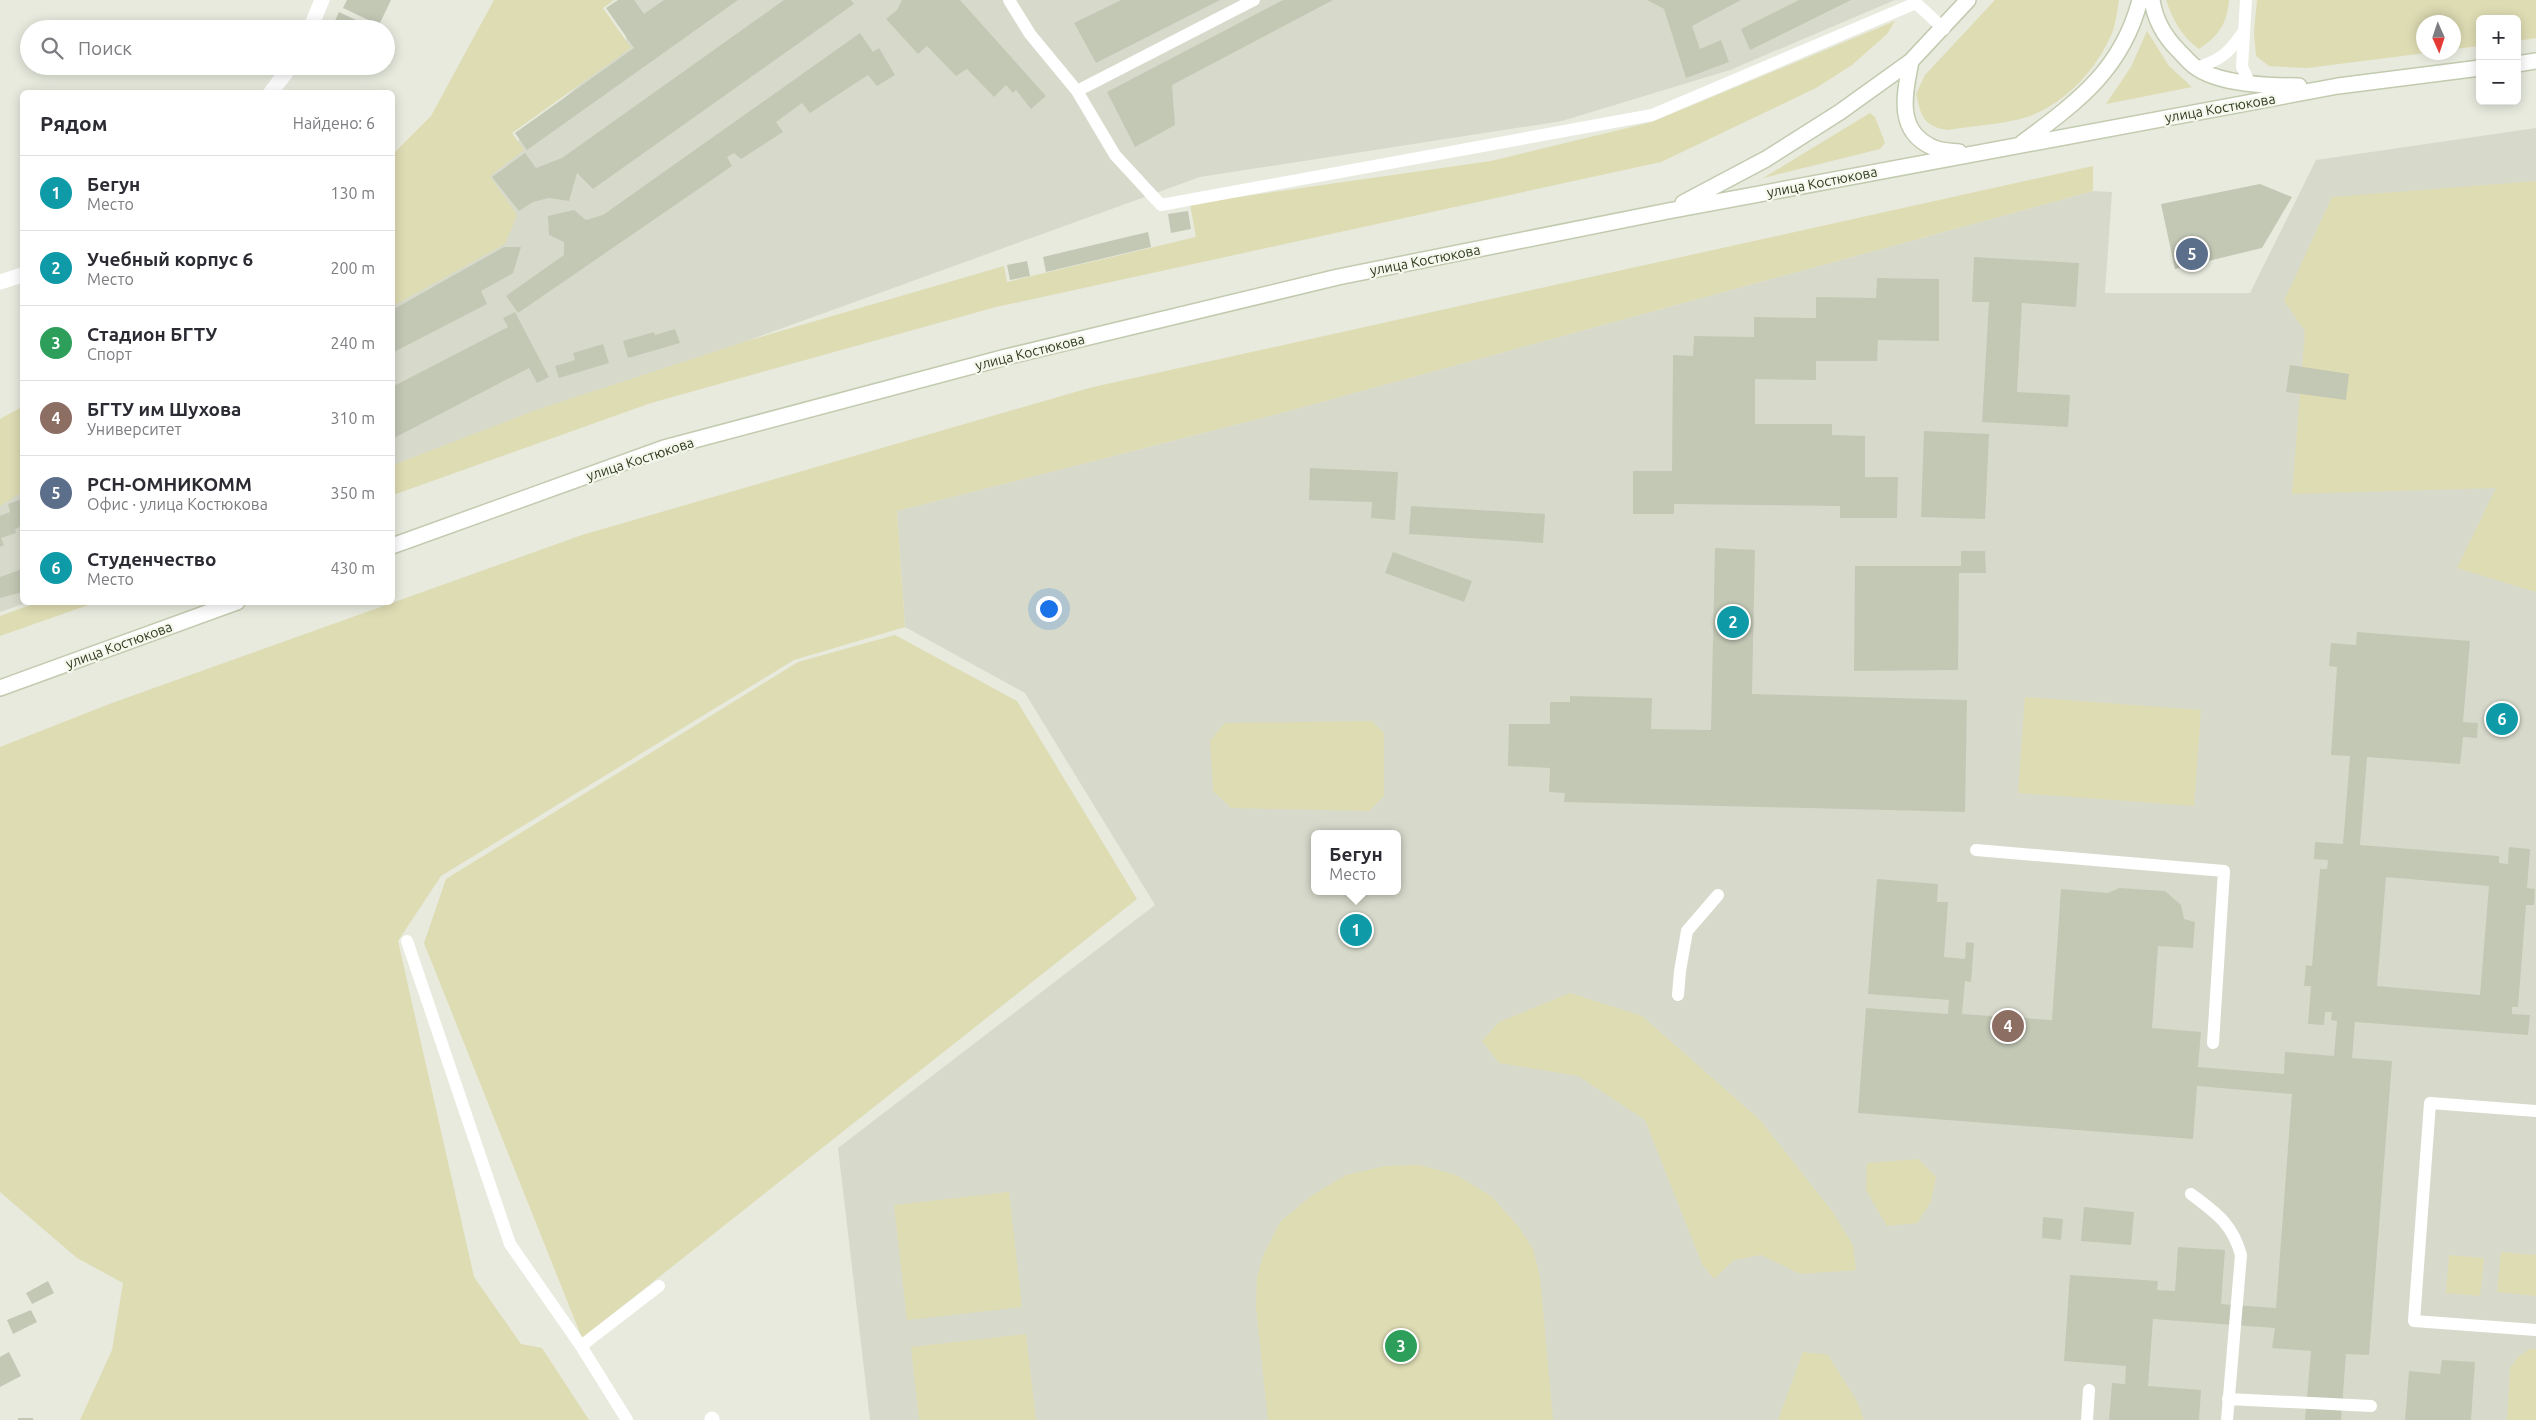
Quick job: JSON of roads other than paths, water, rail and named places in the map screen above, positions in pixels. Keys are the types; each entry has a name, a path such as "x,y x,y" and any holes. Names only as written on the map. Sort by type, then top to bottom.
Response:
{"main road":[{"path":"314,20 322,0"},
{"path":"1668,211 1766,159 1840,112 1911,61 1944,29 1968,0"},
{"path":"2019,145 2072,106 2095,85 2112,63 2127,37 2140,0"},
{"path":"2152,0 2154,13 2165,37 2196,68 2226,79 2257,86 2338,86"},
{"path":"1911,61 1904,98 1905,117 1914,135 1933,148 1969,154"},
{"path":"2521,63 2536,61"},
{"name":"улица Костюкова","path":"395,545 664,448 1006,357 1338,277 1668,211 2338,86 2476,69"},
{"path":"273,90 284,75"},
{"path":"0,282 20,276"},
{"name":"улица Костюкова","path":"0,688 229,605"}],"lane":[{"path":"1009,0 1030,34 1076,91 1115,155 1161,205 1652,115 1917,1 1944,29"},
{"path":"1076,91 1254,0"},
{"path":"2246,0 2242,67 2250,84"},
{"path":"2196,68 2216,61 2231,49 2244,32"},
{"path":"1976,850 2224,871 2213,1042"},
{"path":"1678,995 1687,931 1718,895"},
{"path":"407,941 510,1244 581,1346 627,1420"},
{"path":"2536,1111 2430,1103 2414,1320 2536,1330"},
{"path":"2191,1194 2221,1217 2236,1237 2241,1255 2227,1420"},
{"path":"581,1346 659,1286"},
{"path":"2087,1420 2089,1390"},
{"path":"2228,1400 2371,1406"}],"place":[{"name":"РСН-ОМНИКОММ","path":"2192,254"},
{"name":"Учебный корпус 6","path":"1733,622"},
{"name":"Студенчество","path":"2502,719"},
{"name":"Бегун","path":"1356,930"},
{"name":"БГТУ им Шухова","path":"2008,1026"},
{"name":"Стадион БГТУ","path":"1401,1346"}]}
